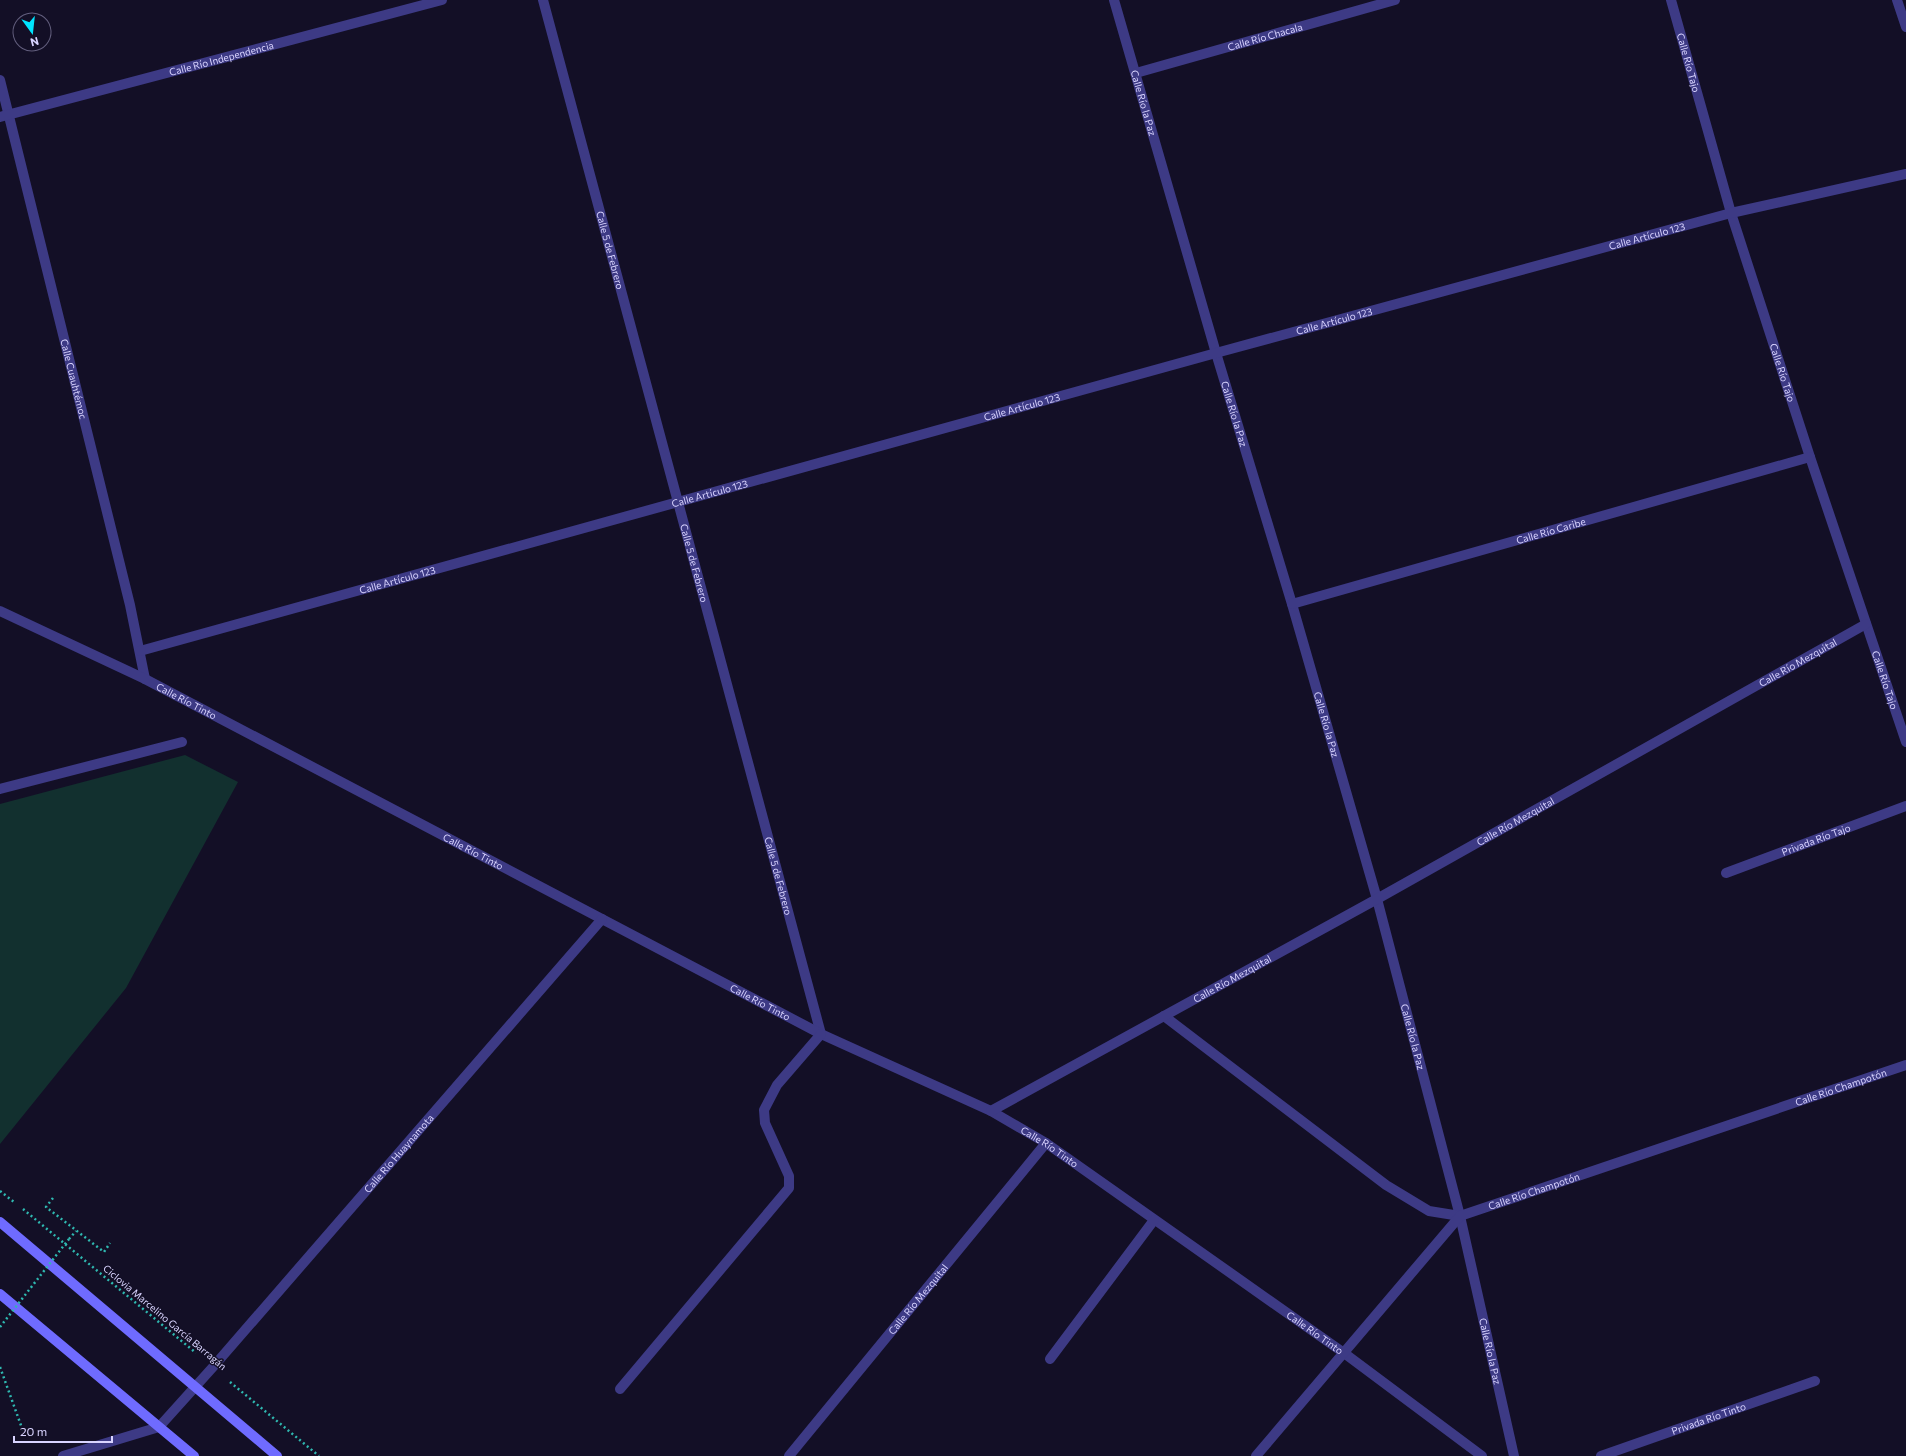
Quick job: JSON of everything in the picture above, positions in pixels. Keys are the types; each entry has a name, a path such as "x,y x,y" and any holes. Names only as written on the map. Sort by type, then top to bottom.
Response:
{"main road":[{"path":"0,1222 277,1456"},
{"path":"0,1294 194,1456"}],"street":[{"name":"Calle Río Independencia","path":"5,116 442,0"},
{"name":"Calle 5 de Febrero","path":"543,0 822,1034"},
{"name":"Calle Río la Paz","path":"1114,0 1216,353 1292,604 1377,899 1460,1216 1514,1456"},
{"name":"Calle Río Chacala","path":"1136,73 1395,0"},
{"name":"Calle Río Tajo","path":"1671,0 1731,213 1810,457 1906,742"},
{"path":"1897,0 1906,27"},
{"name":"Calle Cuauhtémoc","path":"0,80 5,116 130,604 145,679"},
{"name":"Calle Artículo 123","path":"140,651 1216,353 1731,213 1906,174"},
{"name":"Calle Río Caribe","path":"1292,604 1810,457"},
{"name":"Calle Río Tinto","path":"0,610 145,679 822,1034 991,1111 1046,1143 1344,1353 1482,1456"},
{"name":"Calle Río Mezquital","path":"991,1111 1377,899 1866,624"},
{"path":"0,789 182,742"},
{"name":"Privada Río Tajo","path":"1726,873 1906,806"},
{"name":"Calle Río Huaynamota","path":"159,1427 213,1367 602,918"},
{"path":"1164,1016 1386,1185 1429,1211 1460,1216"},
{"path":"620,1389 790,1188 789,1176 765,1123 764,1110 777,1085 822,1034"},
{"name":"Calle Río Champotón","path":"1460,1216 1906,1065"},
{"name":"Calle Río Mezquital","path":"789,1456 1046,1143"},
{"path":"1256,1456 1460,1216"},
{"path":"1050,1358 1154,1220"},
{"name":"Privada Río Tinto","path":"1601,1456 1815,1380"},
{"path":"63,1456 159,1427"}],"path":[{"name":"Ciclovia Marcelino García Barragán","path":"0,1191 76,1252 319,1456"},
{"path":"53,1198 46,1207 104,1252 110,1243"},
{"path":"0,1327 76,1230"},
{"path":"0,1367 23,1431"}],"green space":[{"path":"185,755 238,782 126,988 0,1144 0,804"}]}
